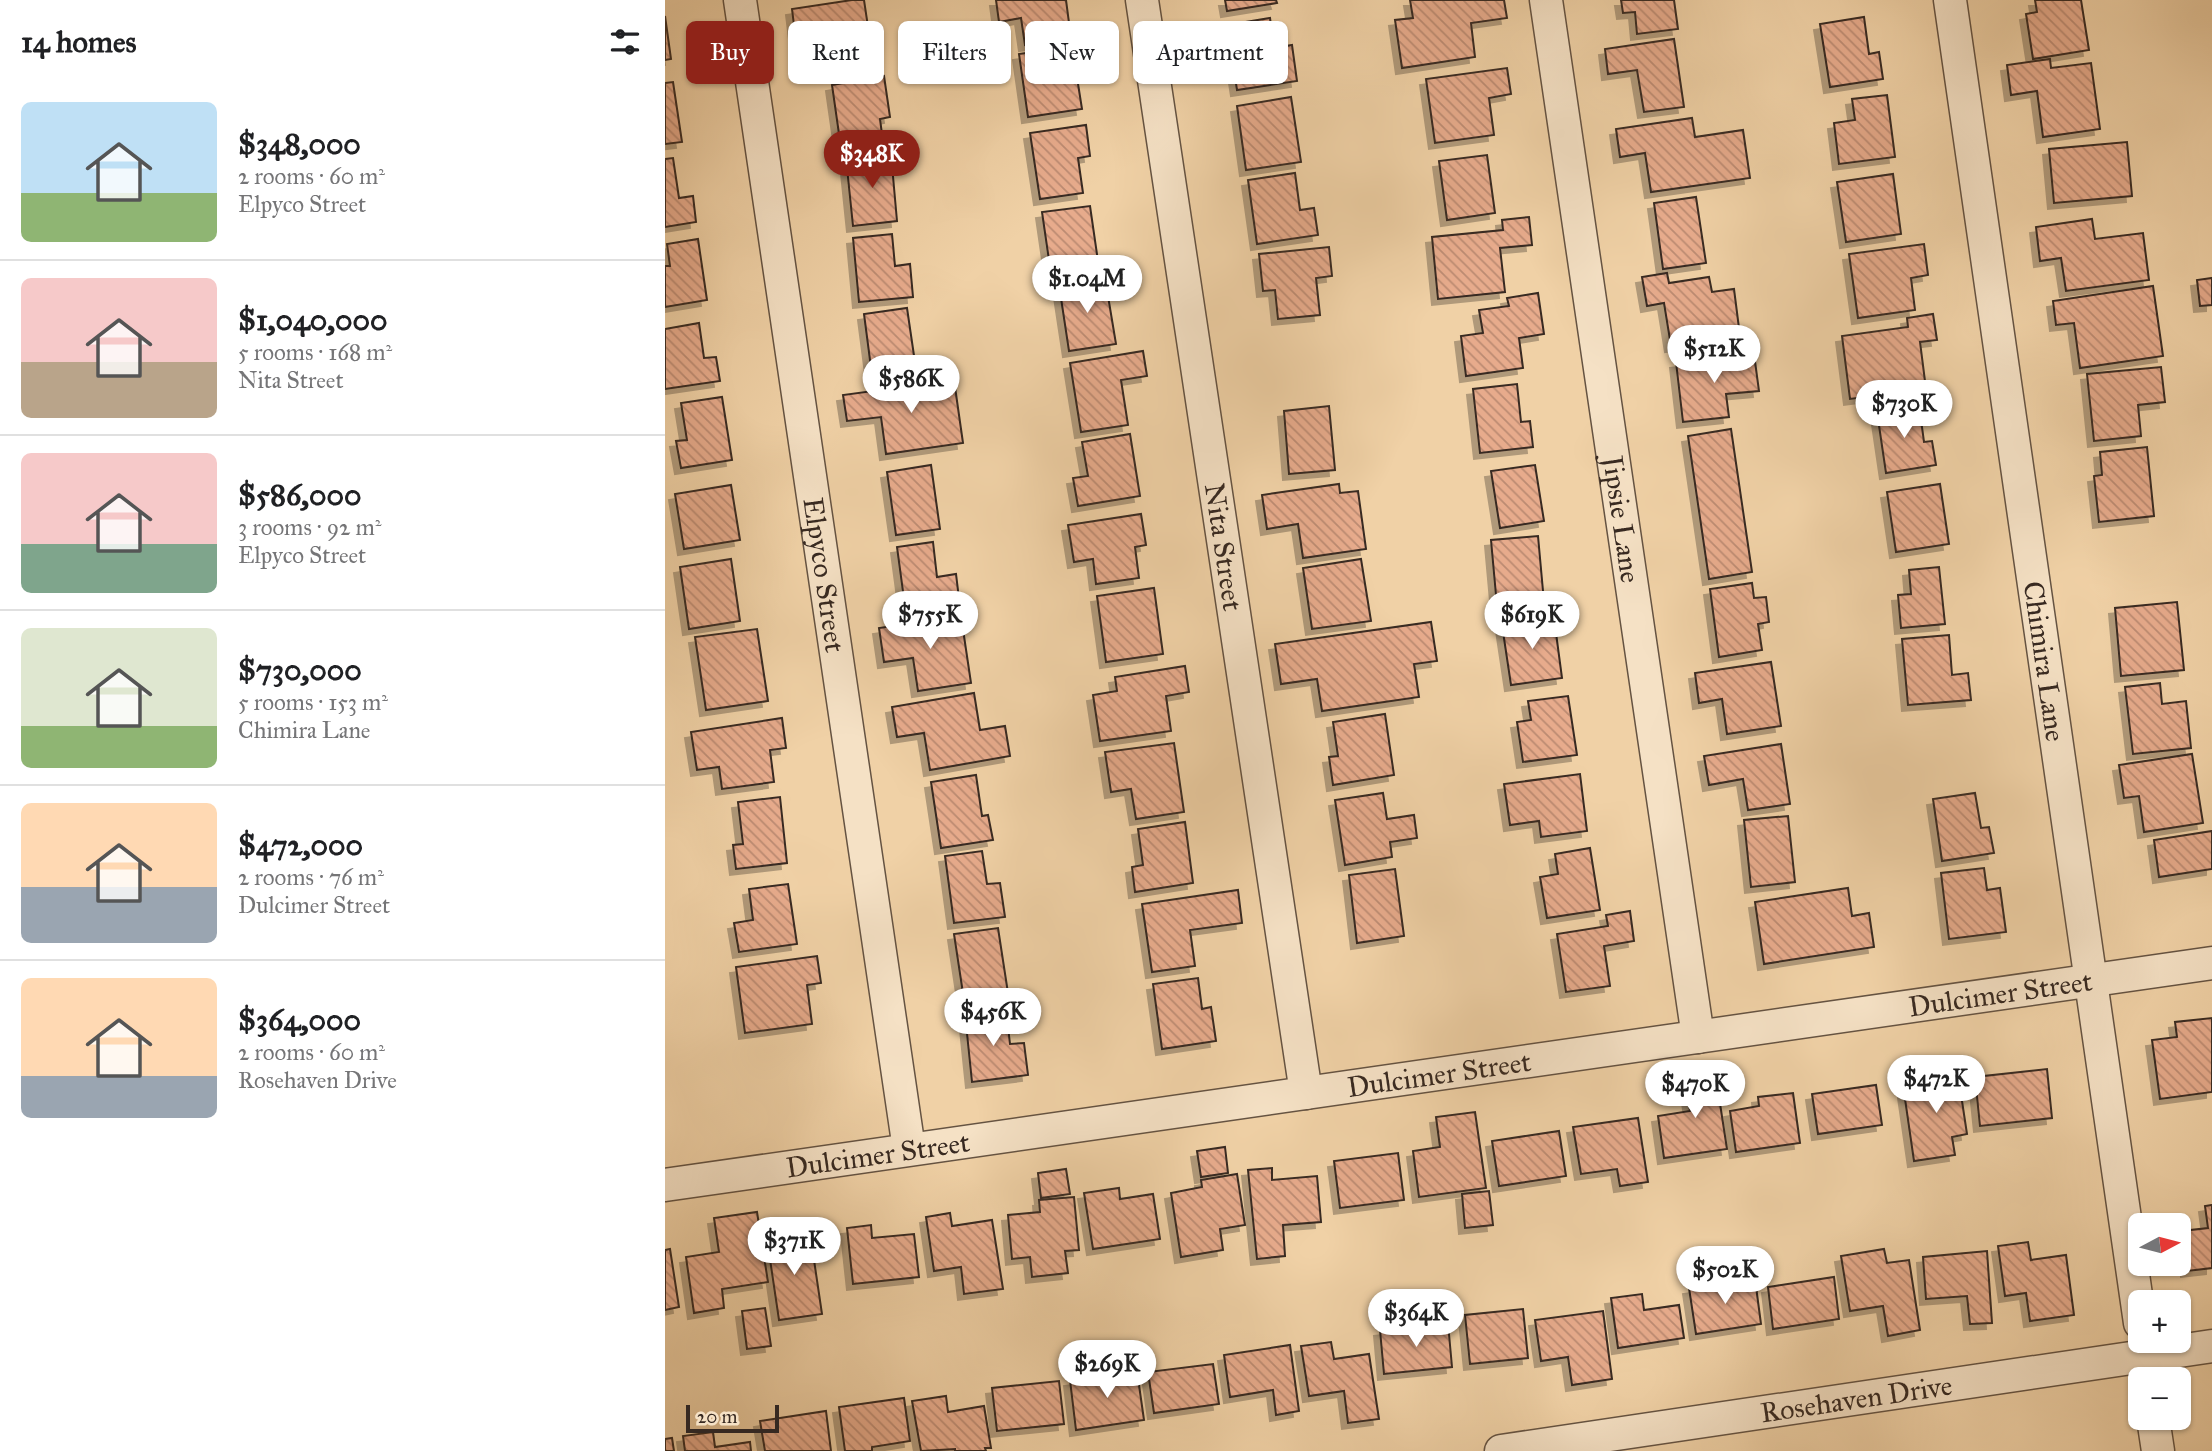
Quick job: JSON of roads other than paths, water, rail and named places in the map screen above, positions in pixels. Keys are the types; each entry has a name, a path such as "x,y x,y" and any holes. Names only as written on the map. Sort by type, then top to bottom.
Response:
{"street":[{"name":"Elpyco Street","path":"740,0 909,1149"},
{"name":"Nita Street","path":"1142,0 1306,1093"},
{"name":"Jipsie Lane","path":"1546,0 1698,1037"},
{"name":"Chimira Lane","path":"1950,0 2135,1290"},
{"name":"Dulcimer Street","path":"665,1185 2212,963"},
{"name":"Rosehaven Drive","path":"1501,1451 2212,1346"},
{"path":"2155,1430 2158,1451"}]}
